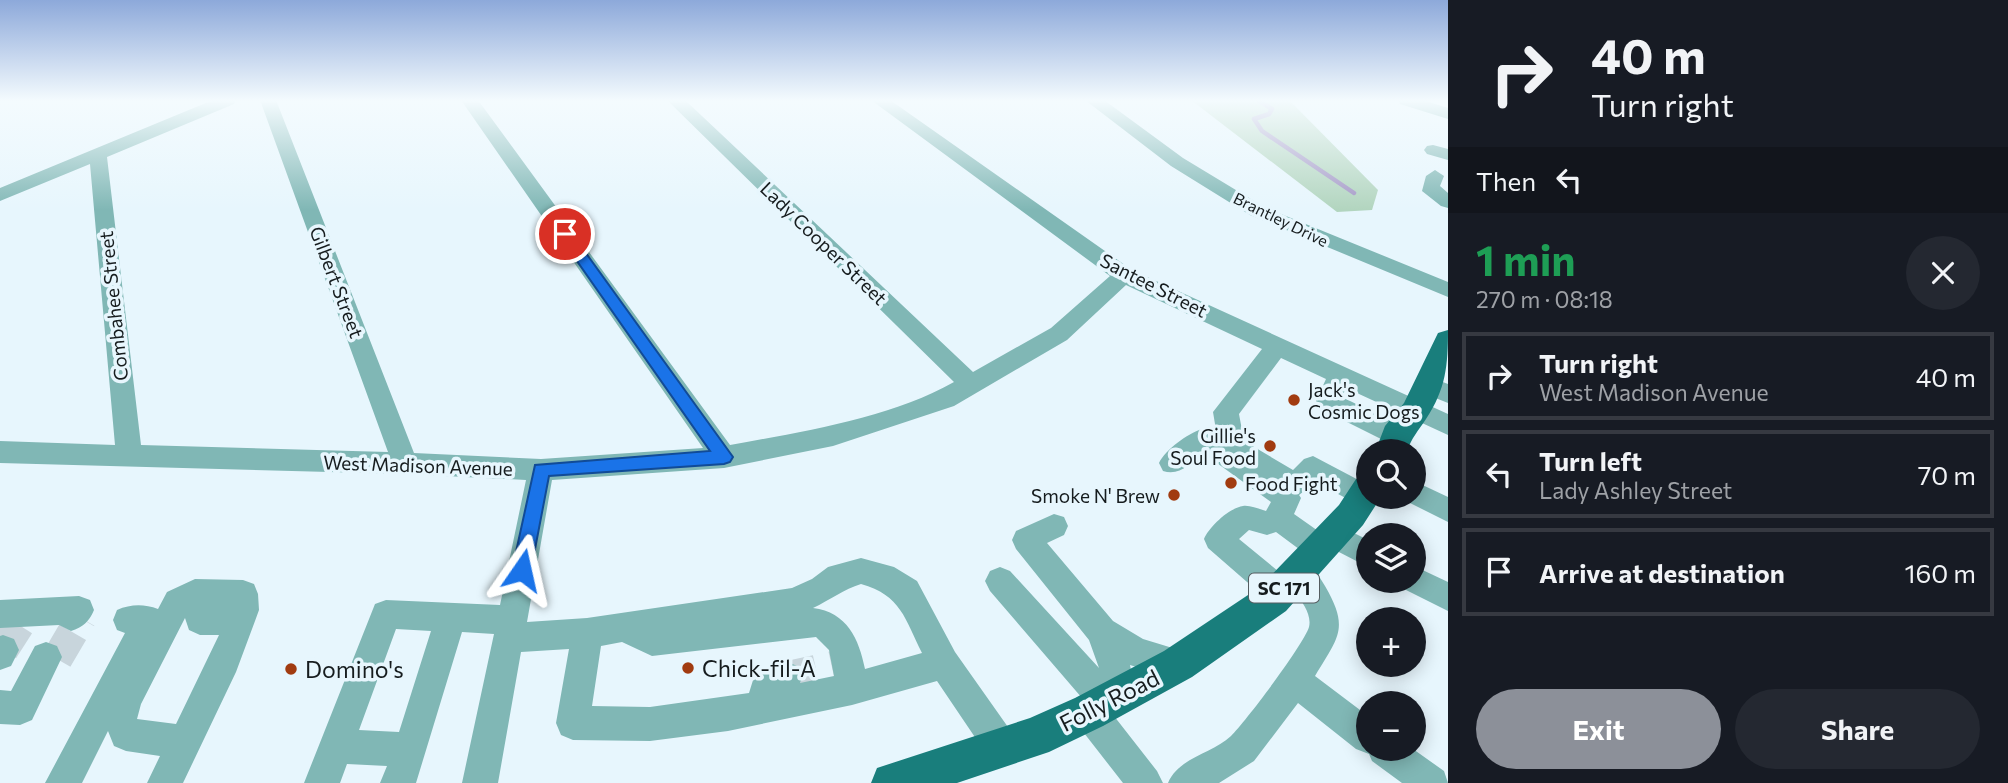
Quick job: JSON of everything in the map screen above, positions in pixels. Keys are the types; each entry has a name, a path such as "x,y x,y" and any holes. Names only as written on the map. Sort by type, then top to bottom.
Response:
{"main road":[{"path":"1396,439 1430,396 1448,340"},
{"name":"Folly Road","path":"892,783 1003,749 1105,704 1178,664 1233,629 1309,562 1356,504"}],"street":[{"path":"0,195 142,137"},
{"name":"Gilbert Street","path":"282,137 405,463"},
{"path":"495,137 724,457"},
{"name":"Lady Cooper Street","path":"713,137 972,385"},
{"name":"Santee Street","path":"930,137 1124,275 1340,375 1430,396 1448,425"},
{"name":"Brantley Drive","path":"1143,137 1177,162 1257,211 1448,290"},
{"name":"Combahee Street","path":"98,155 129,456"},
{"path":"1435,176 1432,191 1448,202"},
{"name":"West Madison Avenue","path":"0,452 405,463 541,470 724,457 788,446 870,425 945,399 1059,334 1124,275"},
{"path":"1277,346 1226,412 1232,447 1295,485 1313,467 1356,487"},
{"path":"1340,375 1328,401 1387,439"},
{"path":"1172,463 1202,439 1287,498 1278,518 1267,523 1245,517 1218,539 1309,562 1356,556"},
{"path":"480,783 541,470"},
{"path":"1426,498 1448,510"},
{"path":"1186,783 1241,749 1294,680 1324,631 1324,613 1309,562 1278,518"},
{"path":"1054,526 1026,540 1102,631 1136,652 1178,664"},
{"path":"322,783 386,614 451,617 511,629 587,633 793,602 823,589 838,577 861,571 884,577 906,591 944,663 1003,749"},
{"path":"1000,580 1070,657 1105,704 1145,783"},
{"path":"1426,585 1448,597"},
{"path":"165,783 225,662 244,610 243,594 195,593 178,602 126,699 120,719 126,734 183,742"},
{"path":"7,628 77,615"},
{"path":"398,783 451,617"},
{"path":"62,783 148,620 128,620"},
{"path":"200,620 240,621"},
{"path":"622,627 652,641 816,622 830,625 840,636 846,673"},
{"path":"1102,631 1114,664 1105,704"},
{"path":"587,633 573,723 650,724 765,707 846,673 944,663"},
{"path":"10,707 51,658"},
{"path":"765,707 766,689 786,677"},
{"path":"1294,680 1356,728"},
{"path":"335,746 410,750"},
{"path":"1401,761 1432,783"}],"green space":[{"path":"1239,137 1325,137 1378,190 1372,210 1337,212"}],"waterway":[{"path":"1270,137 1354,193"}],"tunnel":[{"path":"57,659 81,618"},
{"path":"3,650 19,625"},
{"path":"786,677 840,665"}],"place":[{"name":"Jack's Cosmic Dogs","path":"1294,400"},
{"name":"Gillie's Soul Food","path":"1270,446"},
{"name":"Food Fight","path":"1231,483"},
{"name":"Smoke N' Brew","path":"1174,495"},
{"name":"Chick-fil-A","path":"688,668"},
{"name":"Domino's","path":"291,669"}],"route":[{"path":"522,570 541,470 724,457 565,234"}]}
